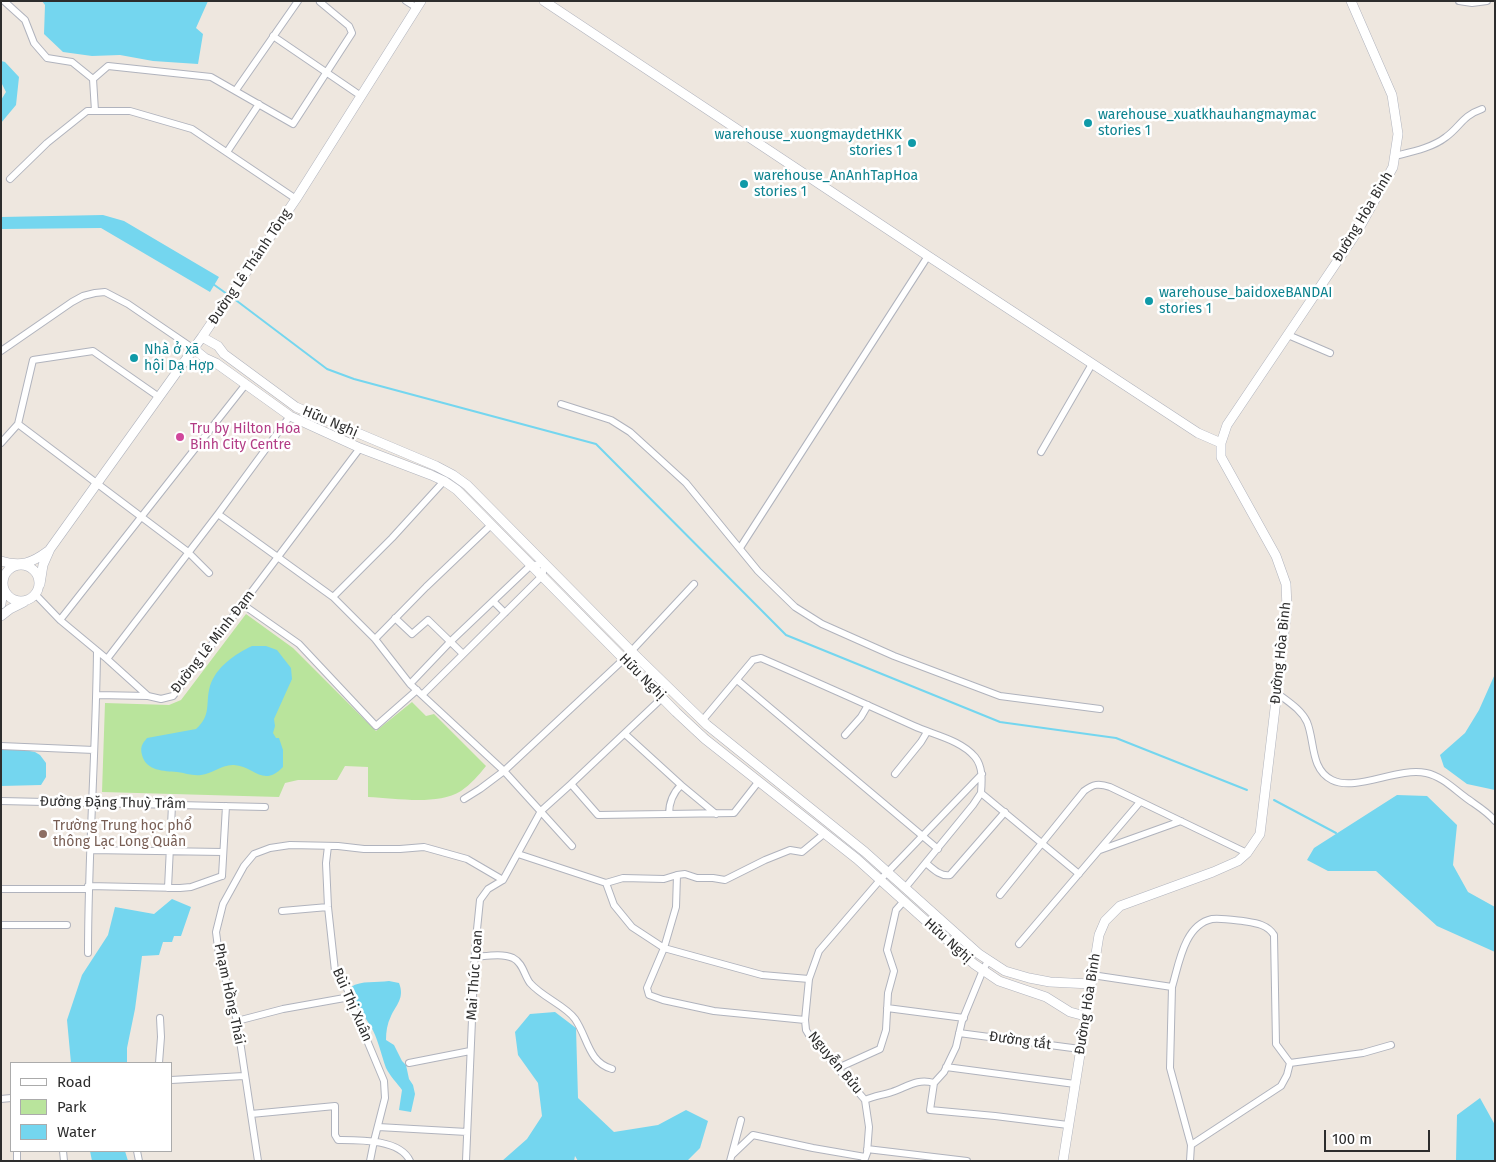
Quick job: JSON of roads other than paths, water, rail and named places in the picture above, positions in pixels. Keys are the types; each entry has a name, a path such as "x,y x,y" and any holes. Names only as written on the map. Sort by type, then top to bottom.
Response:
{"main road":[{"path":"544,1 1092,364 1198,433 1220,443"},
{"name":"Đường Hòa Bình","path":"1063,1161 1099,935 1105,921 1120,906 1238,861 1248,853 1260,834 1287,608 1286,584 1276,556 1221,457 1220,443 1227,425 1358,232 1393,167 1398,134 1392,95 1351,1"},
{"name":"Đường Lê Thánh Tông","path":"40,584 43,565 50,549 194,349 296,199 419,5"},
{"name":"Hữu Nghị","path":"202,337 218,346 224,354 296,407 436,466 467,485 631,652 702,721 857,846 988,960 1005,970 1029,978 1050,982 1092,979"},
{"name":"Hữu Nghị","path":"194,349 290,416 360,448 444,481 457,490 662,698 705,739 857,859 982,970 999,980 1046,997 1070,1012 1085,1016"},
{"path":"326,433 331,422"},
{"name":"Đường Lê Thánh Tông","path":"20,565 36,560 50,549"},
{"path":"1,561 32,568 36,572 40,584 36,595 1,616"},
{"path":"1,604 2,584 5,575 9,570 20,565"},
{"path":"2,584 9,597 26,602"},
{"path":"676,712 684,703"}],"street":[{"path":"4,1 25,20 34,43 46,58 72,62 93,79 95,110"},
{"path":"236,90 298,1"},
{"path":"406,1 419,5"},
{"path":"1459,1 1472,3 1487,1"},
{"path":"93,79 108,66 211,77 293,124 352,35 349,26 319,2"},
{"path":"273,36 361,96"},
{"path":"227,152 259,104"},
{"path":"1394,156 1435,144 1445,138 1468,116 1482,109"},
{"path":"10,179 47,143 87,110 130,111 192,129 296,199"},
{"path":"740,548 928,256"},
{"path":"1,351 72,302 83,296 105,292 128,304 194,349"},
{"path":"1288,335 1330,353"},
{"path":"1,443 18,424 33,360 93,350 159,397"},
{"path":"1041,452 1092,364"},
{"path":"60,620 246,384"},
{"path":"561,404 611,420 630,432 686,483 758,571 795,607 822,624 878,649 1000,696 1100,708"},
{"path":"107,659 290,416"},
{"path":"18,424 188,552 209,573"},
{"name":"Đường Lê Minh Đạm","path":"148,696 161,699 173,696 360,448"},
{"path":"333,596 392,538 444,481"},
{"path":"218,514 333,596 375,639 410,684 504,770 572,846"},
{"path":"375,639 491,525"},
{"path":"242,604 299,644 376,726 420,692 463,654 542,576 545,564 531,565 450,642 410,684"},
{"path":"464,799 504,770 624,659 694,584"},
{"path":"36,595 60,620 148,696"},
{"path":"493,601 504,613"},
{"path":"396,618 412,634 428,620 463,654"},
{"path":"88,953 88,887 97,695 97,651"},
{"path":"702,721 753,660 761,658 927,732 959,744 973,755 980,764 982,774 981,793 905,888"},
{"path":"737,680 938,849"},
{"path":"1277,693 1301,713 1307,723 1318,765 1324,774 1333,780 1347,784 1410,772 1425,773 1437,777 1495,821"},
{"path":"97,695 148,696"},
{"name":"Mai Thúc Loan","path":"466,1161 475,957 480,900 488,889 504,880 541,811 662,698"},
{"path":"846,735 868,705"},
{"path":"894,774 927,732"},
{"path":"625,734 680,785 716,814"},
{"path":"1,746 94,750"},
{"name":"Nguyễn Bửu","path":"865,1159 869,1127 865,1100 806,1030 805,1020 809,979 819,951 880,880 982,774"},
{"path":"571,784 598,815 716,814 734,813 759,781"},
{"path":"1000,895 1084,791 1096,784 1102,784 1248,853"},
{"path":"669,814 672,798 680,785"},
{"path":"981,793 1079,874"},
{"name":"Đường Đặng Thuỳ Trâm","path":"1,801 265,807"},
{"path":"1019,944 1140,802"},
{"path":"168,888 172,804"},
{"path":"222,876 226,806"},
{"path":"926,863 942,875 950,876 1005,812"},
{"path":"1099,850 1181,820"},
{"path":"518,854 606,883 623,878 664,879 677,874 725,880 790,850 802,852 824,833"},
{"name":"Phạm Hồng Thái","path":"258,1161 237,1021 219,955 216,932 223,904 244,866 254,854 270,848 290,846 400,849 424,847 467,859 504,880"},
{"name":"Bùi Thị Xuân","path":"328,846 326,863 328,908 334,971 345,983 384,1081 385,1098 370,1161"},
{"path":"90,850 223,852"},
{"path":"677,874 676,907 664,948 647,988 647,993 663,1000 714,1011 805,1020"},
{"path":"222,876 233,884"},
{"path":"1,889 191,887 222,876"},
{"path":"606,883 614,905 632,927 664,948 762,975 809,979"},
{"path":"838,1068 880,1049 886,1030 888,993 894,971 887,950 896,910 904,901"},
{"path":"282,911 328,908"},
{"path":"1190,1161 1191,1145 1170,1068 1172,987 1188,936 1200,924 1213,919 1242,921 1267,926 1274,935 1276,1044 1290,1063"},
{"path":"1,925 67,925"},
{"path":"475,957 502,956 517,960 531,984 574,1018 596,1061 604,1067 612,1069"},
{"path":"988,960 982,970 964,1018 956,1047 944,1072 934,1083 930,1110 1068,1125"},
{"path":"1092,979 1172,987"},
{"path":"237,1021 283,1009 350,997"},
{"path":"887,1008 964,1018"},
{"path":"159,1062 160,1018"},
{"name":"Đường tắt","path":"959,1033 1080,1049"},
{"path":"1290,1063 1363,1054 1391,1045"},
{"path":"409,1064 470,1051"},
{"path":"1191,1145 1280,1086 1287,1074 1290,1063"},
{"path":"946,1067 1075,1084"},
{"path":"172,1080 244,1076"},
{"path":"865,1100 892,1092 909,1084 926,1081 934,1083"},
{"path":"252,1114 336,1106 335,1135 338,1140 374,1141 397,1149 407,1155 410,1161"},
{"path":"731,1158 741,1120"},
{"path":"378,1127 467,1132"},
{"path":"731,1158 753,1135 865,1159"},
{"path":"867,1149 967,1161"}],"water":[{"path":"42,1 208,1 196,28 203,34 198,64 153,61 120,55 92,56 63,52 44,34 45,5"},
{"path":"1,61 5,62 19,77 16,105 1,123 1,100 6,92 1,82"},
{"path":"103,215 124,221 219,277 210,292 101,228 1,229 1,217"},
{"path":"252,646 266,646 277,650 291,668 292,679 274,719 273,733 276,738 279,738 283,750 283,767 270,776 264,776 234,765 225,766 205,774 192,775 156,769 147,764 141,750 147,738 196,729 204,719 210,686 221,667 233,657"},
{"path":"1495,674 1495,790 1467,784 1444,767 1440,755 1465,733 1479,710"},
{"path":"19,749 35,752 46,763 46,777 41,785 1,786 1,750"},
{"path":"1397,795 1427,796 1457,825 1453,865 1468,892 1495,907 1495,952 1437,926 1376,871 1328,871 1307,860 1314,848"},
{"path":"172,899 191,907 181,936 174,936 172,942 163,942 159,955 142,956 135,1009 127,1048 127,1062 71,1062 67,1020 82,975 108,935 115,907 154,914"},
{"path":"389,981 399,983 401,993 389,1022 386,1040 394,1045 406,1065 409,1079 413,1085 415,1094 411,1112 399,1110 402,1090 386,1068 375,1035 359,1007 351,987 364,983"},
{"path":"555,1012 576,1028 578,1098 614,1132 658,1125 686,1110 708,1121 700,1148 687,1161 578,1161 575,1156 574,1161 502,1161 527,1139 542,1116 538,1083 518,1055 515,1032 530,1014"},
{"path":"1480,1098 1495,1125 1495,1161 1456,1161 1457,1115"},
{"path":"90,1152 125,1152 128,1161 92,1161"}],"waterway":[{"path":"213,284 227,294"},
{"path":"233,298 327,369 354,379 596,444 786,635 1000,722 1116,738 1247,790"},
{"path":"1274,800 1336,833"}],"place":[{"name":"warehouse_xuatkhauhangmaymac stories 1","path":"1088,123"},
{"name":"warehouse_xuongmaydetHKK stories 1","path":"912,143"},
{"name":"warehouse_AnAnhTapHoa stories 1","path":"744,184"},
{"name":"warehouse_baidoxeBANDAI stories 1","path":"1149,301"},
{"name":"Nhà ở xã hội Dạ Hợp","path":"134,358"},
{"name":"Tru by Hilton Hoa Binh City Centre","path":"180,437"},
{"name":"Trường Trung học phổ thông Lạc Long Quân","path":"43,834"}]}
